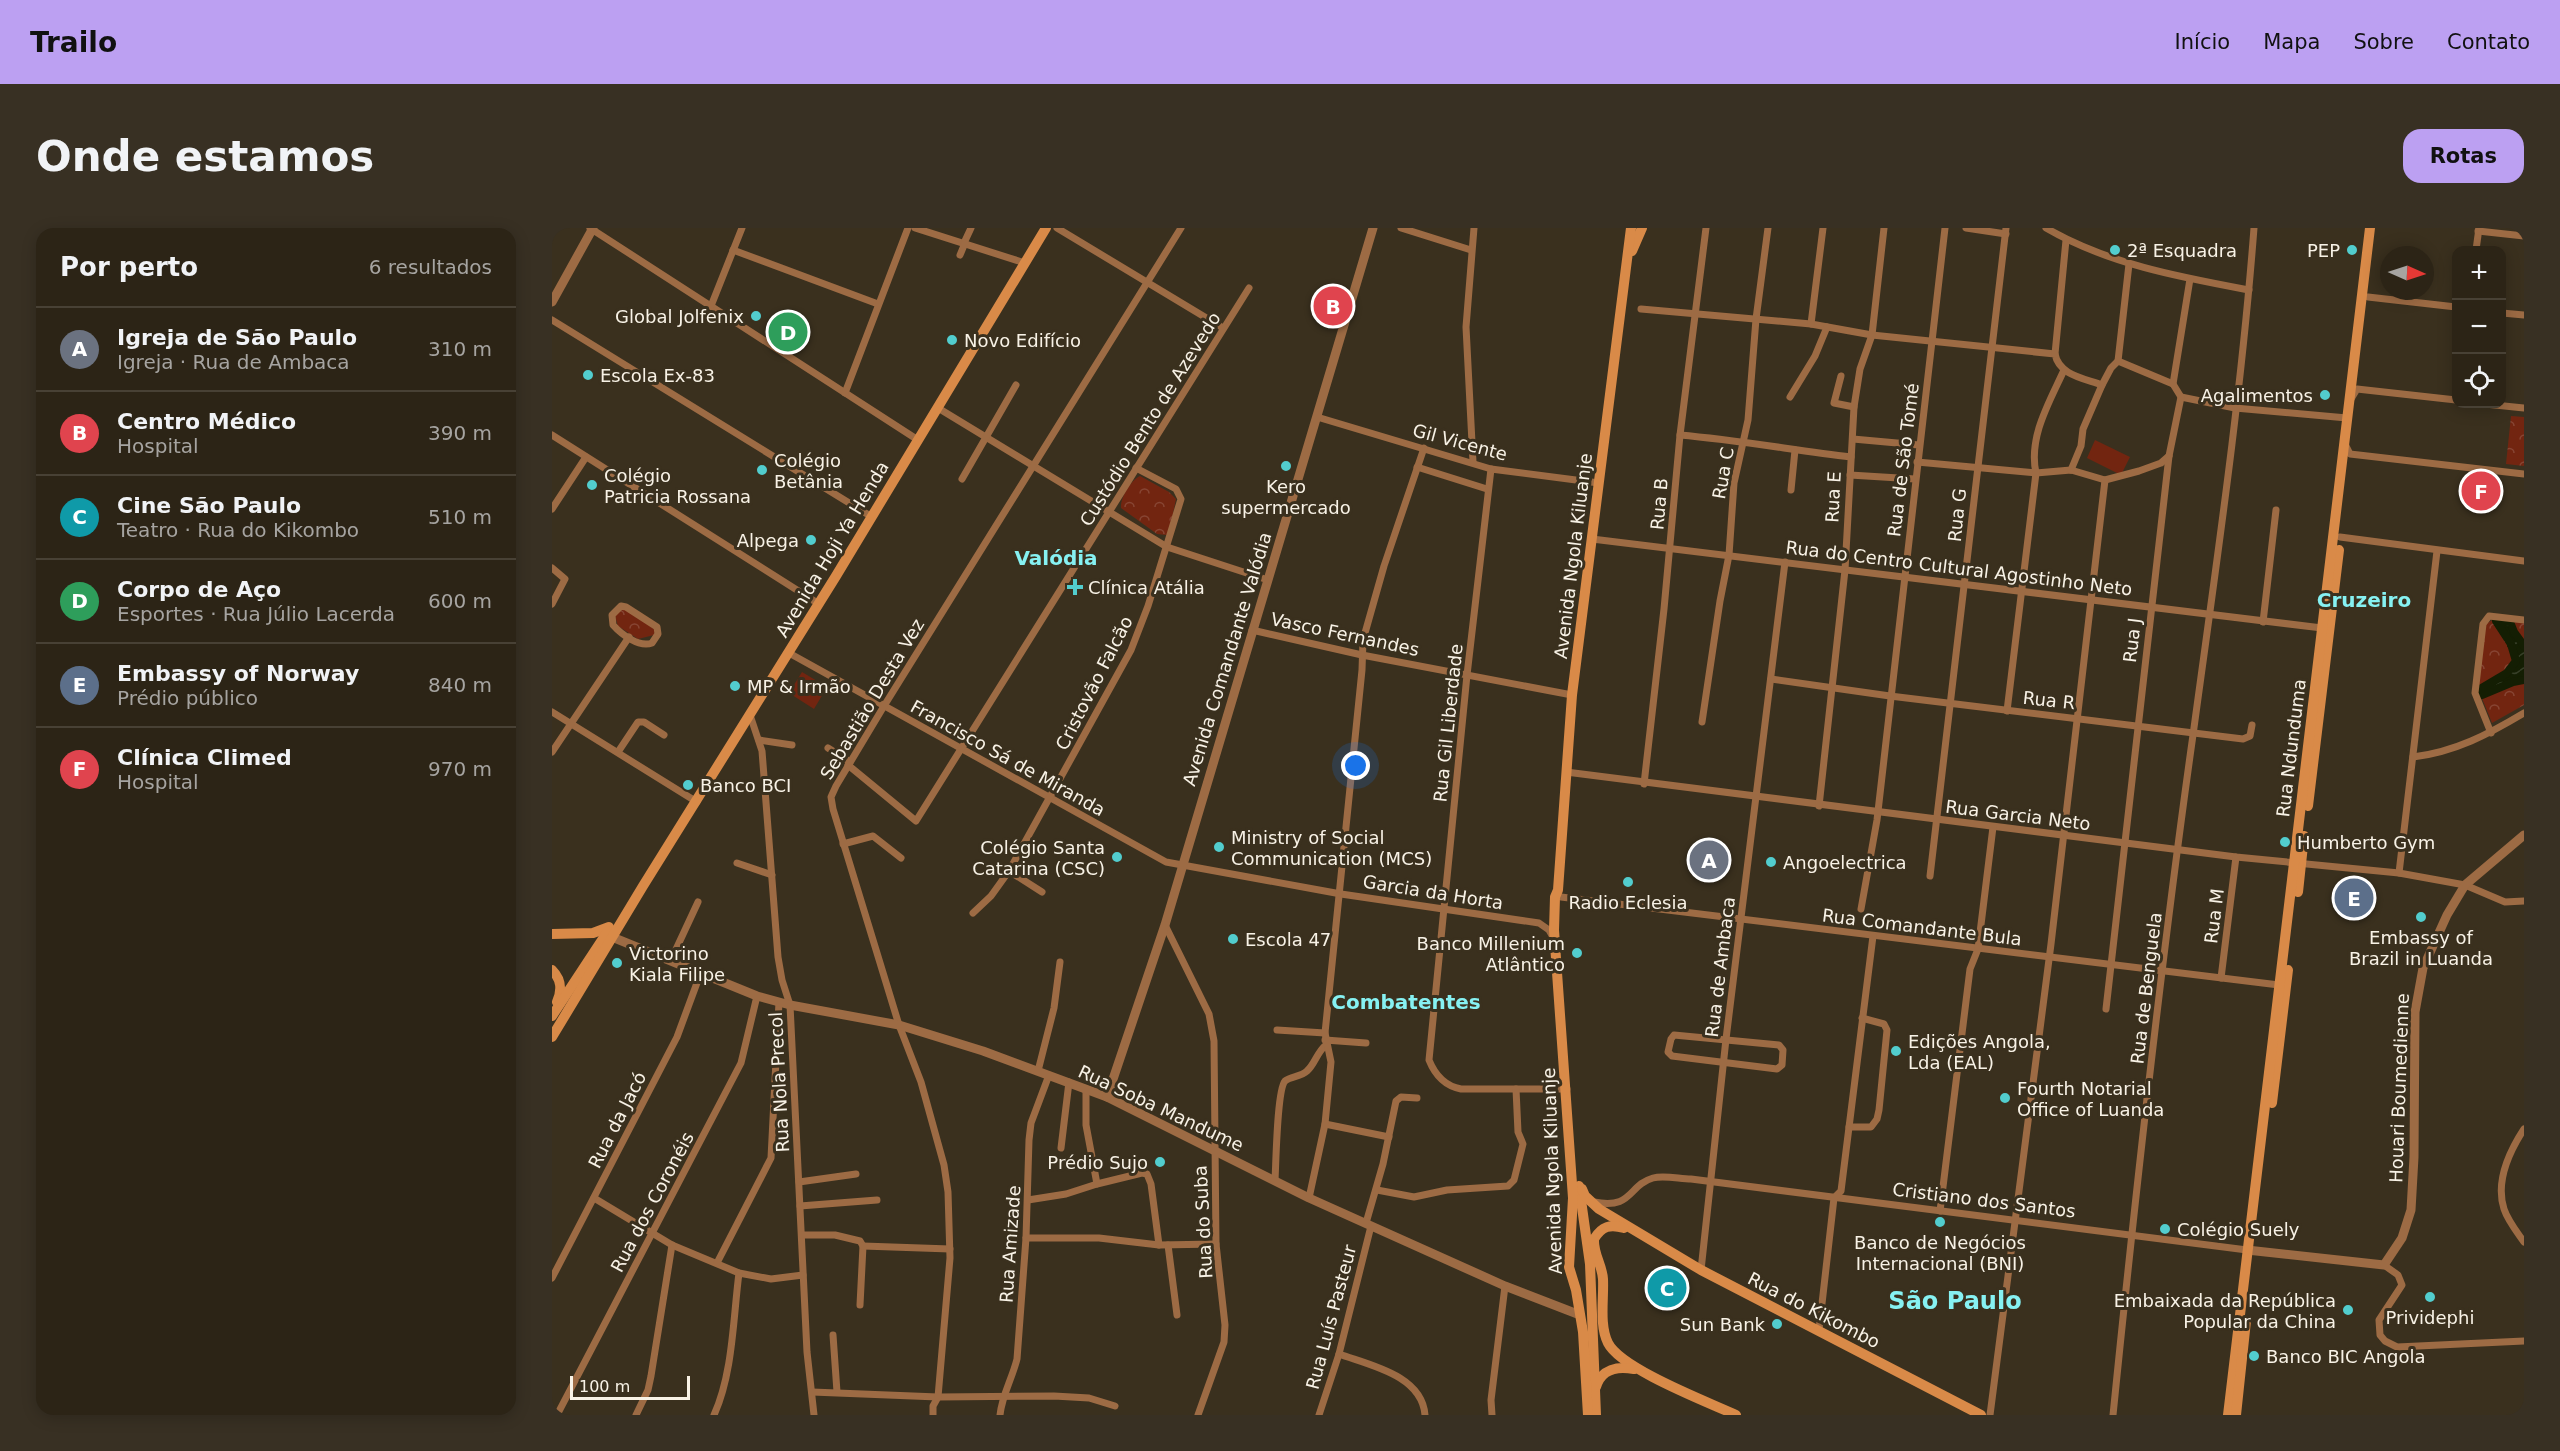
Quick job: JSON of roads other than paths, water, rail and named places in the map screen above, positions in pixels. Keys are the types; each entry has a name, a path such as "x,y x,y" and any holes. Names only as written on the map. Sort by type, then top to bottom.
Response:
{"main road":[{"name":"Avenida Hoji Ya Henda","path":"552,1037 1047,228"},
{"name":"Avenida Ngola Kiluanje","path":"1596,1415 1590,1264 1578,1182 1560,932 1560,894 1572,694 1632,228"},
{"path":"1629,259 1642,228"},
{"name":"Rua Ndunduma","path":"2236,1415 2250,1250 2279,985 2298,863 2322,628 2370,228"},
{"name":"Rua Ndunduma","path":"2228,1415 2377,228"},
{"name":"Avenida Hoji Ya Henda","path":"552,1015 614,922 643,886"},
{"name":"Avenida Ngola Kiluanje","path":"1560,894 1555,897 1554,930 1574,1214 1569,1267 1580,1315 1587,1379 1588,1415"},
{"path":"552,934 598,932 614,922"},
{"path":"552,970 559,978 561,990 552,1015"},
{"path":"1578,1182 1589,1201 1633,1231"},
{"path":"1633,1231 1609,1225 1597,1233 1594,1239 1593,1246 1602,1272 1607,1342 1622,1360 1736,1415"},
{"name":"Rua do Kikombo","path":"1633,1231 1701,1270 1982,1415"},
{"path":"1596,1389 1600,1377 1613,1369 1620,1367 1642,1371"},
{"path":"2239,1394 2242,1415"}],"street":[{"path":"552,302 592,228 918,440"},
{"path":"711,306 742,228"},
{"path":"845,393 908,228"},
{"path":"915,228 1025,263"},
{"path":"960,255 971,228"},
{"path":"1057,228 1223,328"},
{"name":"Sebastião Desta Vez","path":"933,1415 933,1406 938,1397 950,1249 948,1192 944,1165 921,1082 899,1024 843,844 831,797 884,706 1180,228"},
{"name":"Avenida Comandante Valódia","path":"1107,1097 1165,925 1373,228"},
{"path":"1401,228 1471,250"},
{"path":"1473,462 1466,327 1474,228"},
{"name":"Rua B","path":"1644,784 1670,550 1680,435 1706,228"},
{"name":"Rua C","path":"1702,722 1719,601 1729,555 1734,483 1744,441 1752,382 1756,319 1768,228"},
{"path":"1811,324 1823,228"},
{"name":"Rua E","path":"1819,806 1845,570 1854,407 1860,369 1872,335 1884,228"},
{"name":"Rua de São Tomé","path":"1861,909 1878,811 1945,228"},
{"path":"1966,228 2006,231"},
{"path":"2046,228 2066,240 2129,264 2249,290"},
{"name":"Rua de Benguela","path":"2113,1415 2131,1236 2193,733 2211,615 2249,290 2254,228"},
{"path":"2476,246 2478,230 2524,236"},
{"name":"Rua G","path":"1930,876 1965,583 1976,466 2006,231"},
{"path":"2066,240 2055,354 2057,364 2064,370 2102,385"},
{"path":"733,250 879,304"},
{"path":"2071,470 2082,446 2083,429 2102,385 2111,368 2118,361 2129,264"},
{"path":"2173,384 2190,279"},
{"name":"Custódio Bento de Azevedo","path":"849,764 916,821 1249,288"},
{"path":"2368,297 2452,306"},
{"path":"1641,309 1811,324 1872,335 2055,354"},
{"path":"2506,313 2524,315"},
{"path":"552,320 872,517"},
{"path":"1790,397 1815,356 1827,327"},
{"path":"2118,361 2173,384 2181,397 2235,408 2347,418"},
{"path":"2007,711 2036,473 2034,454 2039,426 2064,370"},
{"path":"1841,376 1834,403 1854,407"},
{"path":"962,479 1016,385"},
{"path":"2349,402 2357,389 2452,399"},
{"name":"Rua J","path":"2106,1009 2109,964 2169,456 2181,397"},
{"path":"2506,406 2524,408"},
{"path":"938,408 1167,547 1268,580"},
{"name":"Gil Vicente","path":"1317,417 1491,468 1599,483"},
{"path":"552,435 819,604"},
{"path":"1680,435 1744,441 1851,457"},
{"path":"1853,439 1919,445"},
{"path":"2344,442 2350,454 2524,474"},
{"path":"1309,1198 1325,1124 1330,1062 1326,1039 1363,640 1384,566 1424,447"},
{"path":"1791,490 1795,450"},
{"path":"1917,462 2036,473 2071,470 2105,480 2161,463 2169,456"},
{"path":"552,509 586,457"},
{"path":"1418,467 1487,489"},
{"name":"Cristovão Falcão","path":"973,913 991,896 1009,871 1131,650 1145,617 1181,503 1180,496 1171,485 1136,468"},
{"name":"Rua Gil Liberdade","path":"1491,468 1467,675 1429,1060 1437,1075 1452,1087 1567,1089"},
{"path":"1850,475 1915,479"},
{"path":"1990,1415 2049,957 2105,480"},
{"path":"2263,622 2276,510"},
{"path":"2340,537 2524,561"},
{"name":"Rua do Centro Cultural Agostinho Neto","path":"1592,539 2091,598 2322,628"},
{"path":"2399,873 2437,551"},
{"name":"Rua de Ambaca","path":"1701,1270 1726,1039 1785,562"},
{"path":"552,568 565,579 552,604"},
{"path":"621,606 642,615 659,630 649,645 629,637 617,629 611,621 612,615 621,606"},
{"path":"2491,733 2475,693 2483,624 2489,616 2524,620"},
{"name":"Vasco Fernandes","path":"1252,630 1362,655 1572,694"},
{"path":"552,752 629,637"},
{"name":"Francisco Sá de Miranda","path":"789,653 1166,862 1182,867"},
{"name":"Rua R","path":"1771,679 1950,704 2243,739 2250,736 2252,725"},
{"path":"552,712 697,802"},
{"path":"2413,757 2452,750 2491,733 2524,713"},
{"name":"Rua Nola Precol","path":"750,715 759,740 778,957 790,1005 807,1352 814,1415"},
{"path":"618,752 638,722 644,722 664,735"},
{"path":"759,740 792,745"},
{"path":"828,748 849,764"},
{"name":"Rua Garcia Neto","path":"1566,772 1644,784 1878,811 2178,850 2399,873 2465,885 2505,902 2524,901"},
{"path":"1940,1211 1970,969 1978,948 1993,826"},
{"name":"Houari Boumedienne","path":"2384,1265 2402,1238 2411,1210 2414,1157 2415,1012 2420,984 2431,948 2465,885 2524,835"},
{"path":"843,844 873,836 901,858"},
{"name":"Rua M","path":"2221,978 2236,857"},
{"path":"737,863 772,875"},
{"name":"Garcia da Horta","path":"1182,867 1341,894 1539,923 1549,930 1557,951"},
{"path":"1009,871 1042,892"},
{"name":"Rua Comandante Bula","path":"1560,894 1742,920 2279,985"},
{"path":"671,960 698,902"},
{"name":"Rua do Suba","path":"1165,925 1209,1014 1214,1041 1216,1244 1225,1325 1224,1342 1198,1415"},
{"path":"1819,1330 1834,1198 1841,1191 1873,936"},
{"name":"Rua Soba Mandume","path":"612,937 757,996 790,1005 899,1024 984,1051 1069,1082 1107,1097 1215,1149 1309,1198 1505,1286 1580,1315"},
{"path":"1038,1071 1054,1008 1060,962"},
{"name":"Rua da Jacó","path":"552,1278 677,1037 701,972"},
{"name":"Rua dos Coronéis","path":"557,1415 741,1063 757,996"},
{"path":"717,1263 771,1158 779,1002"},
{"path":"1849,1127 1871,1127 1877,1119 1879,1110 1887,1030 1884,1024 1863,1018"},
{"path":"1277,1030 1326,1039 1366,1043"},
{"path":"1674,1035 1726,1039 1779,1045 1783,1050 1782,1065 1777,1069 1724,1063 1672,1056 1668,1052 1671,1039 1674,1035"},
{"path":"1275,1180 1280,1099 1283,1085 1290,1078 1308,1071 1326,1039"},
{"name":"Rua Amizade","path":"1000,1415 1003,1395 1017,1359 1026,1238 1031,1123 1049,1075"},
{"path":"1061,1148 1069,1082"},
{"path":"1086,1089 1086,1125 1097,1184"},
{"path":"1377,1190 1414,1197 1447,1190 1508,1186 1514,1180 1523,1144 1518,1132 1516,1089"},
{"name":"Rua Luís Pasteur","path":"1319,1415 1339,1354 1397,1098 1417,1098"},
{"path":"1325,1124 1389,1137"},
{"path":"2524,1129 2506,1163 2502,1200 2508,1219 2524,1242"},
{"path":"1028,1200 1066,1194 1097,1184 1142,1173 1147,1174 1151,1184 1158,1245"},
{"path":"799,1182 856,1174"},
{"name":"Cristiano dos Santos","path":"1589,1201 1607,1204 1620,1201 1630,1196 1646,1181 1657,1177 1710,1181 2131,1236 2384,1265"},
{"path":"594,1198 672,1245 739,1273 771,1279 803,1275"},
{"path":"801,1206 877,1200"},
{"path":"802,1235 835,1235 858,1240 863,1246 861,1305"},
{"path":"1026,1238 1099,1238 1158,1245 1216,1244"},
{"path":"636,1415 648,1390 651,1376 672,1245"},
{"path":"1168,1245 1177,1315"},
{"path":"863,1246 950,1249"},
{"path":"2384,1265 2401,1278 2402,1285 2380,1317 2378,1324 2380,1335 2391,1344 2414,1347 2524,1341"},
{"path":"714,1415 722,1392 727,1366 739,1273"},
{"path":"1492,1415 1491,1400 1505,1286"},
{"path":"833,1335 837,1392"},
{"path":"1339,1354 1404,1380 1413,1388 1425,1415"},
{"path":"812,1392 938,1397 1003,1395 1089,1398 1115,1406"}],"water":[{"path":"2496,621 2510,622 2524,646 2524,680 2513,682 2482,695 2480,689 2507,673 2516,661 2511,644"}],"waterway":[{"path":"2524,646 2510,622 2496,621 2511,644 2516,661 2507,673 2480,689 2482,695 2513,682 2524,680"},
{"path":"2508,646 2515,652"}],"place":[{"name":"2ª Esquadra","path":"2115,250"},
{"name":"PEP","path":"2352,250"},
{"name":"Centro Médico","path":"1333,306"},
{"name":"Global Jolfenix","path":"756,316"},
{"name":"Corpo de Aço","path":"788,332"},
{"name":"Novo Edifício","path":"952,340"},
{"name":"Escola Ex-83","path":"588,375"},
{"name":"Agalimentos","path":"2325,395"},
{"name":"Kero supermercado","path":"1286,466"},
{"name":"Colégio Betânia","path":"762,470"},
{"name":"Colégio Patricia Rossana","path":"592,485"},
{"name":"Clínica Climed","path":"2481,491"},
{"name":"Alpega","path":"811,540"},
{"name":"Clínica Atália","path":"1075,587"},
{"name":"MP & Irmão","path":"735,686"},
{"name":"Banco BCI","path":"688,785"},
{"name":"Humberto Gym","path":"2285,842"},
{"name":"Ministry of Social Communication (MCS)","path":"1219,847"},
{"name":"Colégio Santa Catarina (CSC)","path":"1117,857"},
{"name":"Igreja de São Paulo","path":"1709,860"},
{"name":"Angoelectrica","path":"1771,862"},
{"name":"Radio Eclesia","path":"1628,882"},
{"name":"Embassy of Norway","path":"2354,898"},
{"name":"Embassy of Brazil in Luanda","path":"2421,917"},
{"name":"Escola 47","path":"1233,939"},
{"name":"Banco Millenium Atlântico","path":"1577,953"},
{"name":"Victorino Kiala Filipe","path":"617,963"},
{"name":"Edições Angola, Lda (EAL)","path":"1896,1051"},
{"name":"Fourth Notarial Office of Luanda","path":"2005,1098"},
{"name":"Prédio Sujo","path":"1160,1162"},
{"name":"Banco de Negócios Internacional (BNI)","path":"1940,1222"},
{"name":"Colégio Suely","path":"2165,1229"},
{"name":"Cine São Paulo","path":"1667,1288"},
{"name":"Prividephi","path":"2430,1297"},
{"name":"Embaixada da República Popular da China","path":"2348,1310"},
{"name":"Sun Bank","path":"1777,1324"},
{"name":"Banco BIC Angola","path":"2254,1356"}],"district":[{"name":"Valódia","path":"1056,558"},
{"name":"Cruzeiro","path":"2364,600"},
{"name":"Combatentes","path":"1406,1002"},
{"name":"São Paulo","path":"1955,1301"}]}
